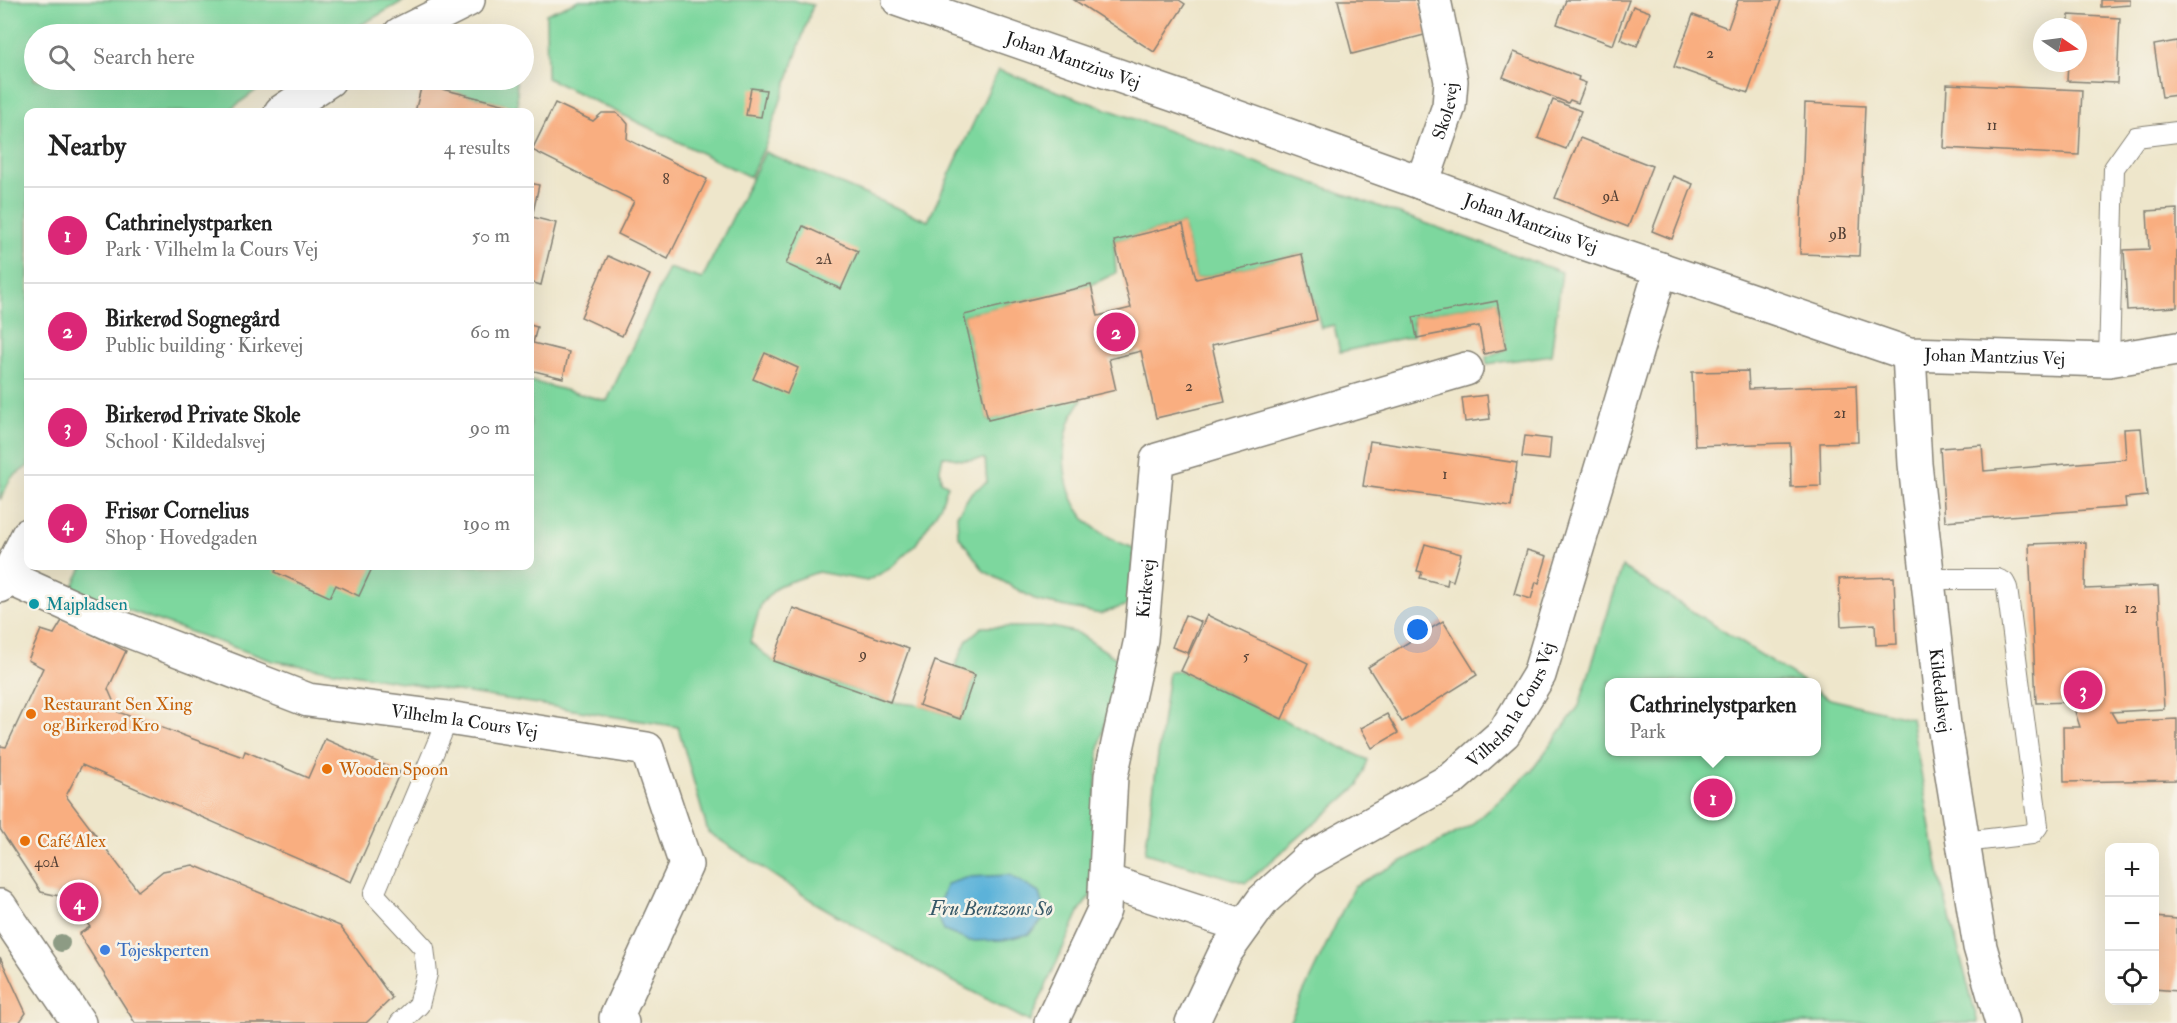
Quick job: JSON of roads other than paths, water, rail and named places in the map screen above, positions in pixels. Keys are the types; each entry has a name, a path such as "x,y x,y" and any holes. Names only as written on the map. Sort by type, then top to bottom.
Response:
{"street":[{"path":"420,24 468,0"},
{"name":"Johan Mantzius Vej","path":"899,0 1422,183 1575,240 1909,354 2109,360 2177,349"},
{"name":"Skolevej","path":"1422,183 1449,106 1451,81 1434,0"},
{"path":"286,108 314,90"},
{"name":"Vilhelm la Cours Vej","path":"1192,1023 1225,953 1263,900 1307,860 1452,779 1504,733 1539,675 1661,269"},
{"name":"Kildedalsvej","path":"1909,354 1915,464 1944,725 1980,947 2001,1023"},
{"name":"Kirkevej","path":"1051,1023 1104,910 1111,776 1141,639 1157,460 1466,369"},
{"path":"4,582 24,543"},
{"name":"Vilhelm la Cours Vej","path":"4,582 308,700 448,718 647,749 686,865 616,1018 622,1023"},
{"path":"1106,881 1244,926"},
{"path":"0,906 79,1023"}],"lane":[{"path":"2109,360 2114,168 2136,137 2177,132"},
{"path":"1928,579 1997,579 2004,582 2007,588 2038,826 2032,834 1964,842"},
{"path":"400,1023 419,1005 427,974 424,948 374,894 448,718"}],"water":[{"name":"Fru Bentzons Sø","path":"1010,875 1039,893 1046,917 1029,934 1003,940 969,941 944,931 936,911 947,884 969,877"}],"place":[{"name":"Birkerød Sognegård","path":"1116,332"},
{"name":"Majpladsen","path":"34,604"},
{"name":"Birkerød Private Skole","path":"2083,690"},
{"name":"Restaurant Sen Xing og Birkerød Kro","path":"31,714"},
{"name":"Wooden Spoon","path":"327,769"},
{"name":"Cathrinelystparken","path":"1713,798"},
{"name":"Café Alex","path":"25,841"},
{"name":"Frisør Cornelius","path":"79,902"},
{"name":"Tøjeskperten","path":"105,950"}]}
